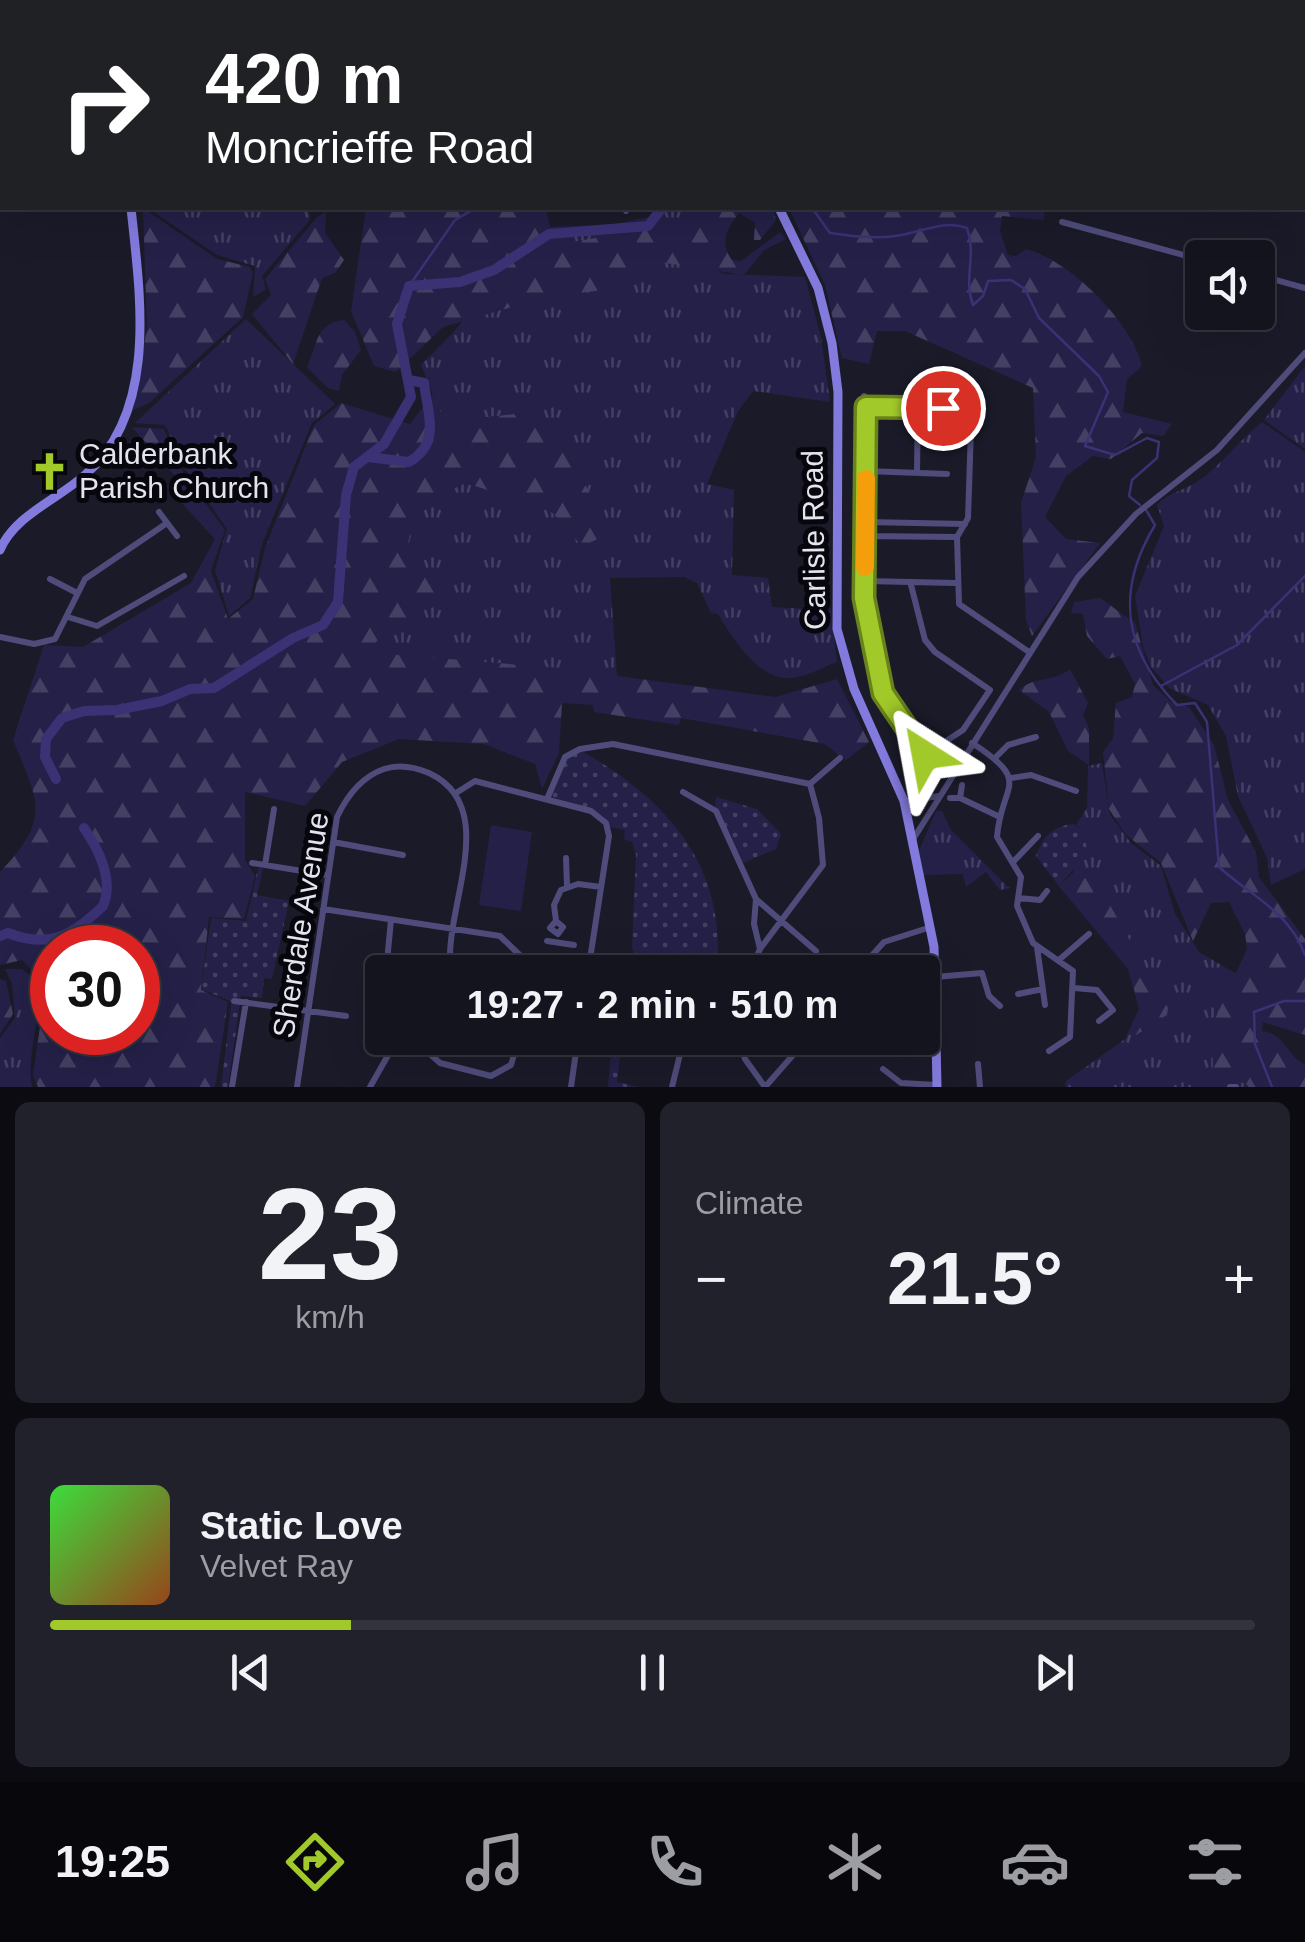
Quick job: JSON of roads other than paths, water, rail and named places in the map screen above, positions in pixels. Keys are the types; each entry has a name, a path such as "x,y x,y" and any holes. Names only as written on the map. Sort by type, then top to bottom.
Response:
{"main road":[{"path":"0,550 3,532 101,460 128,406 140,314 131,210"},
{"name":"Carlisle Road","path":"779,210 813,274 832,343 838,392 836,595 841,649 904,802 933,955"},
{"name":"Carlisle Road","path":"937,1055 937,1086"}],"street":[{"path":"1062,222 1185,255"},
{"path":"1275,280 1305,288"},
{"path":"911,842 1078,577 1136,514 1217,450 1305,353"},
{"path":"864,396 864,582 883,693 925,755 963,730 990,690 924,640 910,585"},
{"path":"972,399 968,409 966,524 957,537 959,604 1029,652"},
{"path":"866,407 968,409"},
{"path":"917,472 918,407"},
{"path":"866,471 946,474"},
{"path":"159,512 177,536"},
{"path":"0,637 34,644 55,639 85,579 167,522"},
{"path":"866,522 966,524"},
{"path":"866,536 957,537"},
{"path":"68,617 97,626 184,576"},
{"path":"50,579 77,593"},
{"path":"864,582 956,584"},
{"path":"995,758 1008,745 1036,737"},
{"path":"972,743 995,758 1011,778 1012,791 1000,817 997,837 1020,877 1018,898 1037,946 1046,1006"},
{"path":"547,799 565,757 600,744 810,784"},
{"path":"810,784 840,758"},
{"name":"Sherdale Avenue","path":"297,1087 333,842 346,798 381,770 418,769 456,793"},
{"path":"1011,778 1030,774 1076,791"},
{"path":"451,955 468,830 456,793 475,781 591,811 606,823 609,836 591,955"},
{"path":"757,955 823,865 819,818 810,784"},
{"path":"960,798 962,785"},
{"path":"1059,796 1062,786"},
{"path":"684,792 716,811 756,899 816,952"},
{"path":"904,802 940,795"},
{"path":"950,798 960,798 1000,817"},
{"path":"918,800 926,810 926,822"},
{"path":"265,865 274,809"},
{"path":"1012,862 1035,849 1038,836"},
{"path":"333,842 403,855"},
{"path":"566,858 567,885 556,900 556,921 563,927 552,939 574,945"},
{"path":"252,863 328,875"},
{"path":"551,867 564,869"},
{"path":"567,885 602,887"},
{"path":"1018,898 1040,900 1047,892"},
{"path":"756,899 754,924 760,948"},
{"path":"323,909 500,936 520,955"},
{"path":"388,955 391,920"},
{"path":"872,955 884,942 930,927"},
{"path":"1060,959 1089,934"},
{"path":"1037,946 1073,971 1070,1038 1049,1052"},
{"path":"940,976 982,973 988,996 1000,1006"},
{"path":"1097,990 1107,980"},
{"path":"1074,988 1097,990 1114,1010 1099,1022"},
{"path":"1018,994 1043,989"},
{"path":"234,1001 346,1016"},
{"path":"232,1087 246,1002"},
{"path":"370,1087 388,1055"},
{"path":"430,1055 440,1063 491,1076 511,1065 514,1055"},
{"path":"572,1087 576,1055"},
{"path":"672,1087 680,1055"},
{"path":"744,1055 765,1087 793,1055"},
{"path":"978,1064 980,1087"},
{"path":"882,1070 901,1083 937,1086"}],"waterway":[{"path":"409,286 455,220 472,210"},
{"path":"56,779 45,757 46,739 62,718 84,711 117,710 162,701 190,689 214,688 293,638 323,625 338,602 346,495 354,467 384,444 411,397 397,324 409,286 460,282 494,270 549,234 648,226 660,210"},
{"path":"813,210 830,233 862,237 887,237 940,226 967,228 973,305 983,296 988,281 1011,280 1025,289 1039,318 1099,376 1108,392 1085,446 1115,455 1147,438 1159,442 1157,458 1132,480 1129,496 1140,505"},
{"path":"368,457 409,462 425,446 430,428 424,383 409,380"},
{"path":"1146,510 1155,525 1142,549 1130,596 1136,641 1145,663 1177,705 1195,703 1207,722 1219,867 1280,916 1305,955"},
{"path":"1161,686 1237,645 1305,576"},
{"path":"0,936 8,933 36,940 59,937 103,906 106,876 100,855 84,828"},
{"path":"1272,1087 1255,1044 1254,1012 1284,1001 1305,1001"}],"place":[{"name":"Calderbank Parish Church","path":"49,471"}]}
